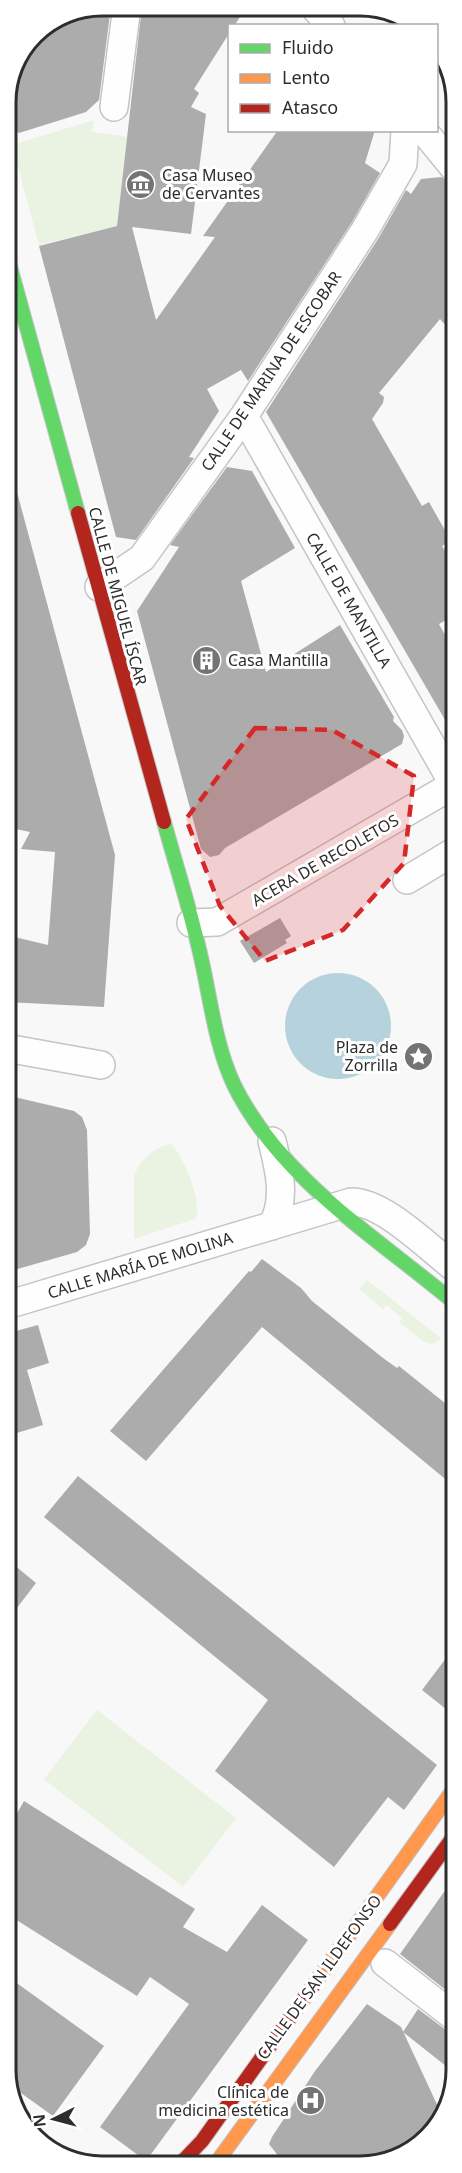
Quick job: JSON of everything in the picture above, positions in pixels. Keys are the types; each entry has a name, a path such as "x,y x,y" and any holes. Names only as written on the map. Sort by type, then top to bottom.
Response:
{"street":[{"path":"114,107 126,16"},
{"name":"CALLE DE MARINA DE ESCOBAR","path":"99,587 141,558 244,416 365,230 404,164 405,132"},
{"path":"425,132 446,158"},
{"name":"CALLE DE MIGUEL ÍSCAR","path":"17,291 195,935"},
{"name":"CALLE DE MANTILLA","path":"244,416 446,768"},
{"name":"ACERA DE RECOLETOS","path":"195,935 446,789"},
{"path":"407,880 446,857"},
{"path":"195,935 234,1086 272,1141 308,1181 445,1295"},
{"path":"17,1050 101,1065"},
{"path":"272,1141 278,1166 281,1203 273,1226"},
{"name":"CALLE MARÍA DE MOLINA","path":"16,1302 338,1206 360,1202 377,1208 445,1261"},
{"name":"CALLE DE SAN ILDEFONSO","path":"188,2156 202,2141 445,1801"},
{"name":"CALLE DE SAN ILDEFONSO","path":"221,2156 445,1848"},
{"path":"385,1963 445,2010"}],"highlighted area":[{"path":"255,728 332,730 414,776 404,863 343,930 265,961 220,906 186,819"}],"green space":[{"path":"94,120 92,132 128,137 117,226 39,245 17,163 17,143"},
{"path":"171,1144 181,1158 195,1192 197,1212 195,1219 134,1239 134,1176 148,1155"},
{"path":"367,1280 442,1339 432,1344 423,1341 399,1322 402,1318 387,1305 383,1309 359,1289"},
{"path":"97,1710 236,1818 183,1887 44,1779"}],"water":[{"path":"338,973 358,977 376,988 387,1006 391,1026 387,1046 376,1064 358,1075 338,1079 318,1075 300,1064 289,1046 285,1026 289,1006 300,988 318,977"}],"building":[{"path":"110,16 99,100 86,112 17,132 19,80 34,50 59,28 91,17"},
{"path":"141,16 241,16 235,24 228,24 228,35 194,89 199,93 191,107 206,114 191,234 132,227 156,320 215,237 203,236 277,132 374,132 365,163 380,173 352,222 248,381 241,370 207,389 219,411 189,457 194,458 136,540 116,537 39,246 117,226"},
{"path":"441,177 446,179 446,326 440,319 379,393 384,397 383,403 372,419 422,506 429,502 446,532 446,544 442,546 446,552 446,620 439,624 446,636 446,721 266,412 378,239 406,190 411,194 421,179"},
{"name":"Casa Mantilla","path":"227,467 252,471 295,548 241,581 266,672 340,625 394,717 393,721 402,730 404,736 402,744 225,848 219,855 210,857 201,849 137,611 179,547 170,545"},
{"path":"17,491 115,855 104,1007 17,1003 17,938 48,945 55,852 21,849 30,832 17,829"},
{"path":"280,918 291,936 285,940 287,943 254,963 240,941"},
{"path":"16,1097 74,1111 82,1117 87,1130 90,1234 86,1245 77,1252 16,1269"},
{"path":"262,1259 301,1288 312,1301 383,1358 397,1368 399,1366 445,1403 445,1479 262,1327 146,1461 110,1431 249,1271 251,1272"},
{"path":"38,1325 49,1363 27,1370 43,1425 16,1433 16,1331"},
{"path":"78,1476 437,1765 404,1810 388,1797 334,1867 215,1771 268,1700 44,1517"},
{"path":"16,1567 36,1583 16,1609"},
{"path":"445,1659 445,1708 422,1690"},
{"path":"24,1801 195,1909 183,1927 227,1952 262,1905 308,1940 150,2156 139,2156 100,2127 189,2004 150,1977 137,1996 16,1920 16,1815"},
{"path":"445,1890 445,1989 400,1954"},
{"path":"16,1983 104,2046 53,2116 19,2091 16,2071"},
{"path":"367,2004 401,2027 438,2106 416,2135 403,2145 387,2152 371,2156 278,2156 269,2144 272,2137 315,2071"},
{"path":"418,2009 445,2029 445,2065 403,2032"}],"traffic: fast":[{"path":"17,292 78,513"},
{"path":"164,822 194,927 223,1056 234,1085 254,1119 277,1150 333,1205 445,1296"}],"traffic: slow":[{"path":"320,1976 445,1801"},
{"path":"221,2156 390,1924"}],"traffic: jam":[{"path":"78,513 164,822"},
{"path":"390,1924 445,1848"},
{"path":"188,2156 202,2141 320,1976"}],"place":[{"name":"Casa Museo de Cervantes","path":"141,184"},
{"name":"Casa Mantilla","path":"207,660"},
{"name":"Plaza de Zorrilla","path":"419,1056"},
{"name":"Clínica de medicina estética","path":"310,2101"}]}
